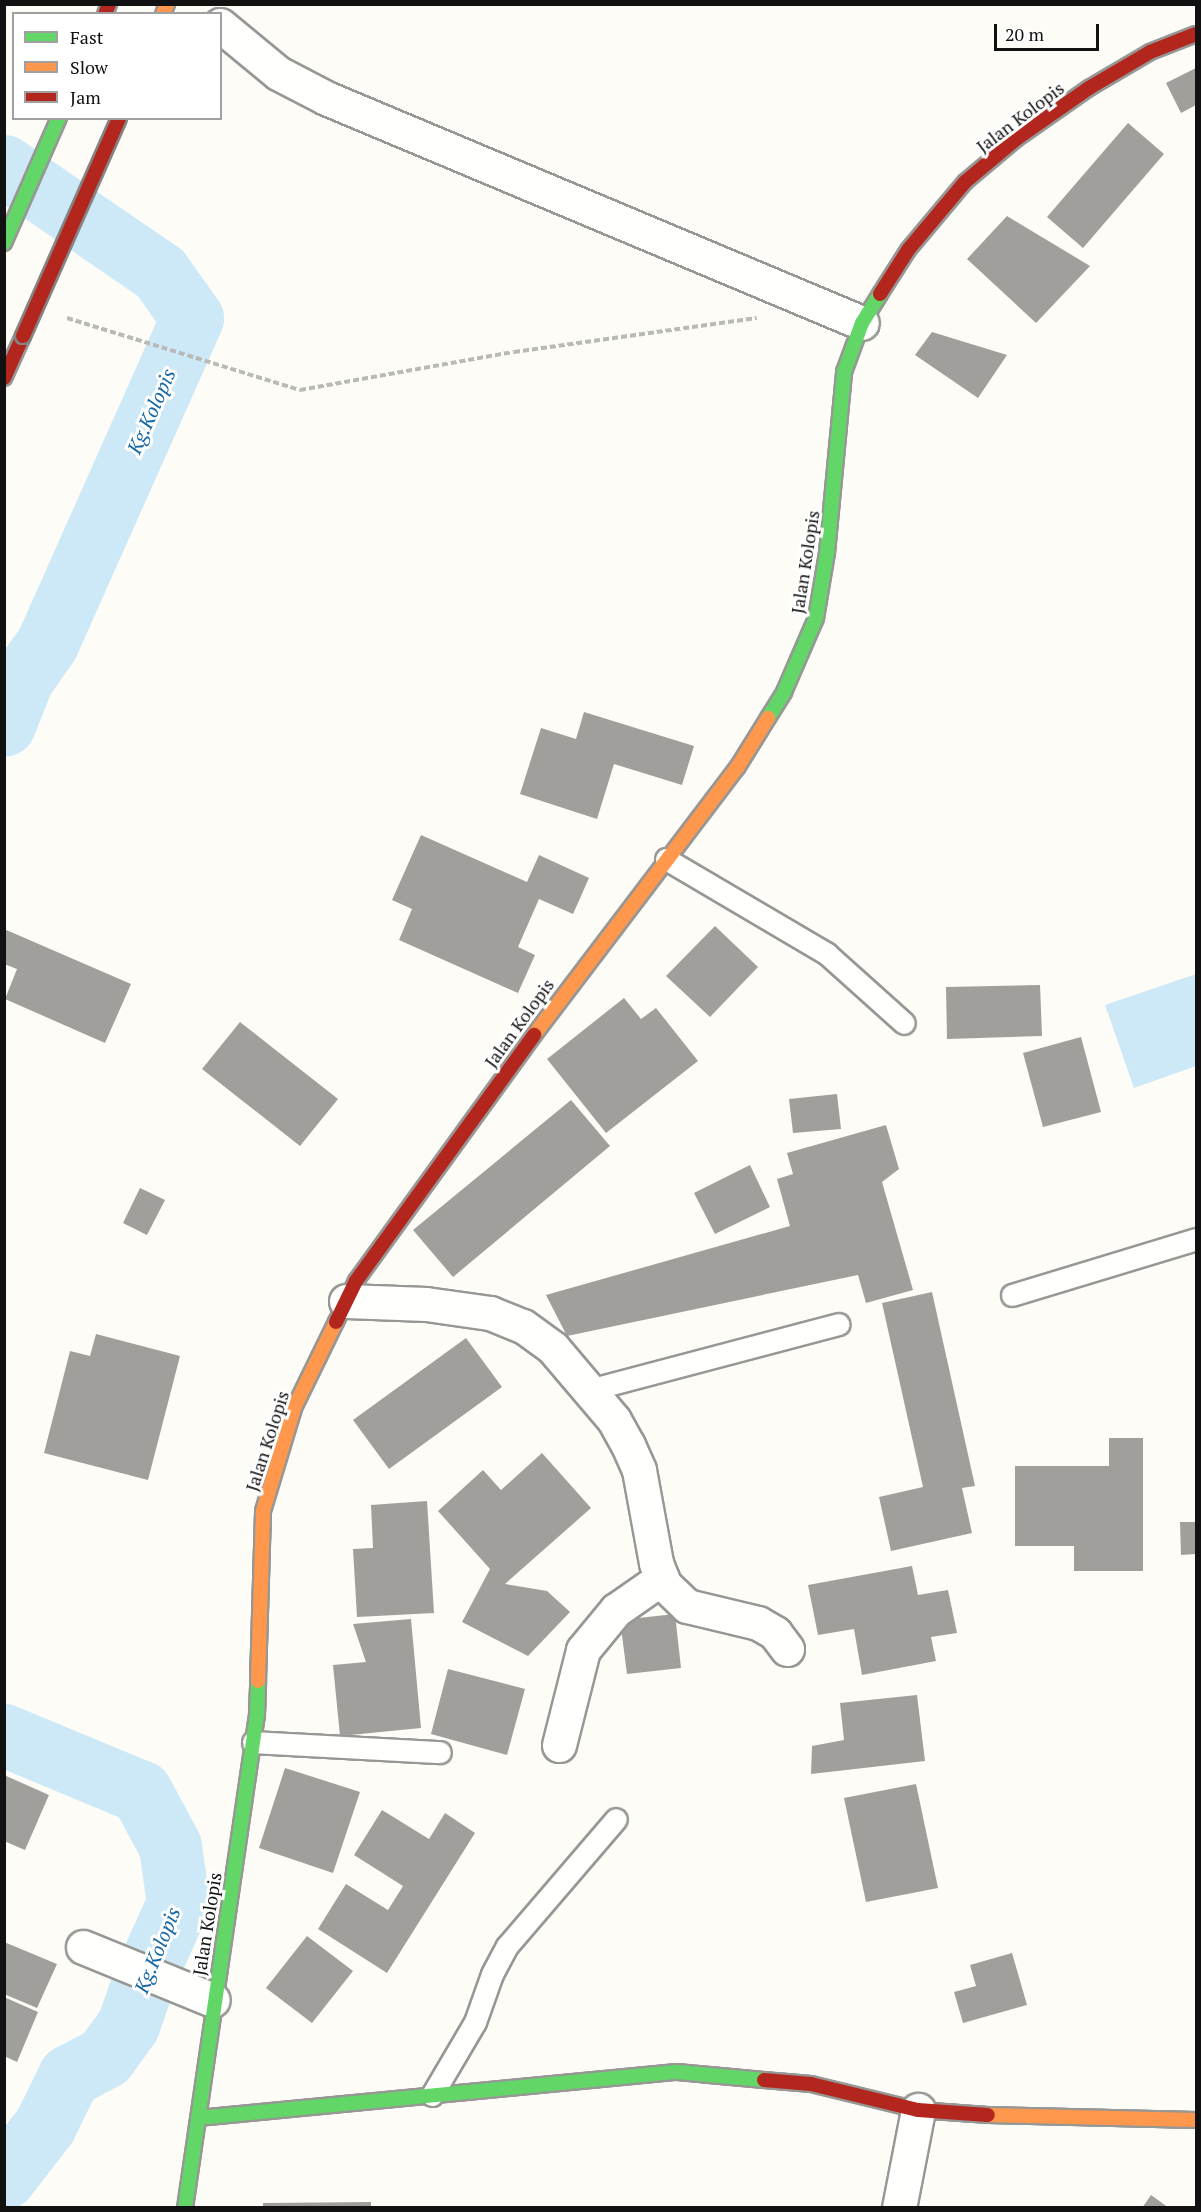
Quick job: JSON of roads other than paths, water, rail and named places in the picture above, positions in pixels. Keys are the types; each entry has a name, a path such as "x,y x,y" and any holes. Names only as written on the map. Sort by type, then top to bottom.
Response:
{"main road":[{"name":"Jalan Kolopis","path":"185,2208 213,2001 253,1742 264,1510 294,1408 356,1281 475,1113 737,768 784,692 816,618 827,553 844,372 862,323 908,250 965,182 1016,139 1089,88 1150,52 1197,34"},
{"path":"4,243 58,120"},
{"path":"4,378 118,120"},
{"path":"198,2118 677,2072 811,2084 918,2110 1019,2117 1197,2120"}],"street":[{"path":"222,27 278,73 326,98 862,323"},
{"path":"346,1301 426,1304 490,1314 523,1326 553,1348 614,1420 639,1470 662,1578 675,1597 687,1606 758,1623 775,1633 787,1649"},
{"path":"559,1745 583,1650 616,1611 662,1578"},
{"path":"83,1947 177,1982 213,2001"},
{"path":"899,2208 918,2110"}],"lane":[{"path":"666,859 827,954 904,1023"},
{"path":"1012,1295 1197,1239"},
{"path":"589,1390 838,1324"},
{"path":"253,1742 440,1752"},
{"path":"432,2095 475,2022 492,1974 507,1946 616,1819"}],"water":[{"path":"1196,974 1196,1066 1134,1088 1105,1005"}],"waterway":[{"name":"Kg.Kolopis","path":"4,166 160,273 192,318 48,642 22,679 4,725"},
{"name":"Kg.Kolopis","path":"4,1735 141,1792 170,1846 178,1903 145,1976 128,2025 105,2057 69,2076 45,2125 4,2178"}]}
